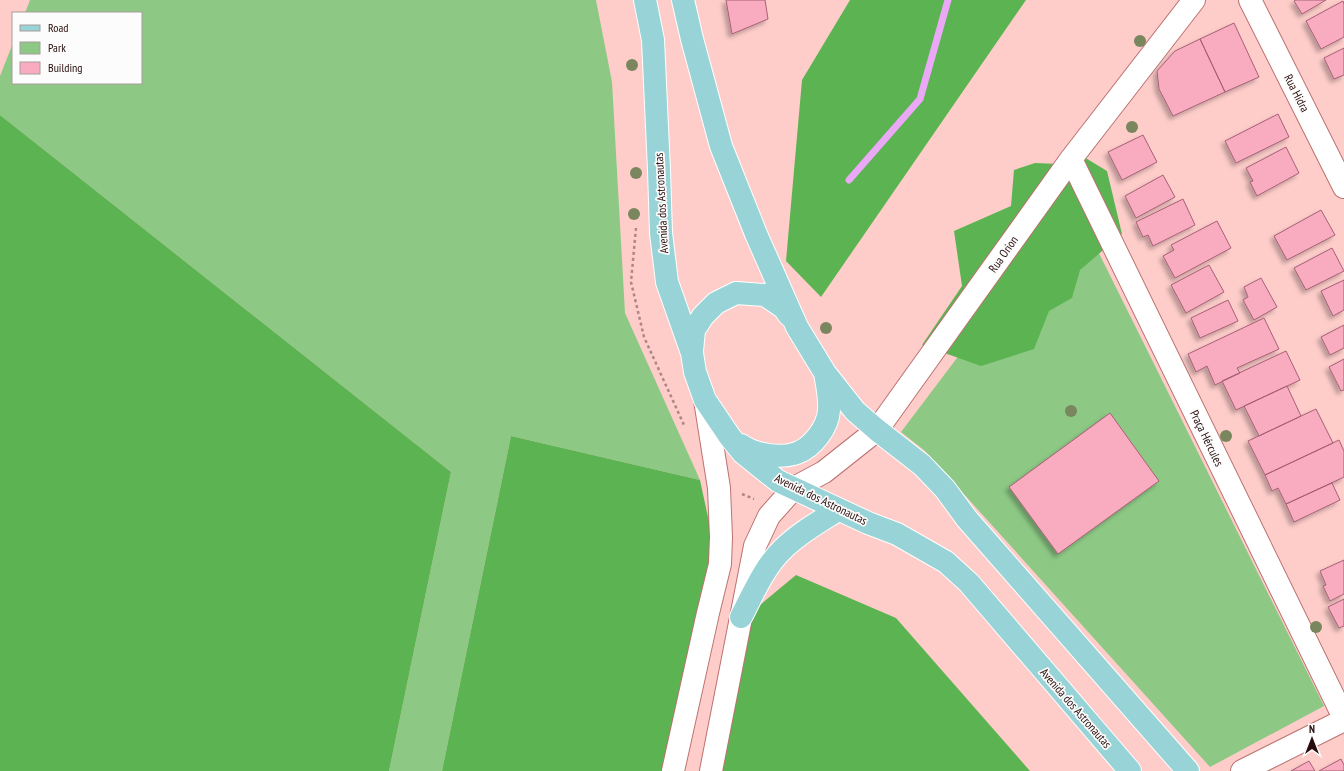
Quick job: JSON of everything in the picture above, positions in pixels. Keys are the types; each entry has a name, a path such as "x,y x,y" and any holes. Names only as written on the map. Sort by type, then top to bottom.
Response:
{"main road":[{"name":"Avenida dos Astronautas","path":"645,0 653,40 659,170 660,233 668,282 692,353 695,372 705,400 730,437 743,452 778,481 838,510 897,534 946,562 969,583 1130,771"},
{"path":"683,0 692,39 722,146 756,234 797,327"},
{"path":"692,353 694,330 702,316 716,303 736,293 765,295 784,308 825,373 855,411 922,465 945,489 967,518 1188,771"},
{"path":"730,437 745,448 781,456 798,452 813,442 823,428 829,411 829,393 825,373"},
{"path":"741,617 765,573 782,549 804,532 838,510"}],"street":[{"name":"Rua Orion","path":"711,771 756,546 769,516 794,488 824,472 877,430 1071,159 1194,0"},
{"name":"Rua Hidra","path":"1250,0 1344,187"},
{"name":"Praça Hércules","path":"1071,159 1344,719"},
{"path":"673,771 720,564 722,538 718,484 705,400"},
{"path":"1242,771 1344,719"}],"path":[{"path":"636,221 631,282 644,337 684,426"},
{"path":"718,484 776,508"}],"green space":[{"path":"30,0 596,0 612,82 625,313 700,480 511,436 442,771 389,771 451,472 0,115 0,76 12,46 12,84 142,84 142,12 25,12"},
{"path":"850,0 1026,0 821,297 786,261 802,80"},
{"path":"0,115 451,472 389,771 0,771"},
{"path":"1079,154 1107,171 1122,234 1080,270 1072,298 1049,311 1034,349 981,366 922,345 962,286 954,231 1011,206 1014,170 1035,163 1060,164"},
{"path":"1074,203 1324,706 1210,767 925,451 901,432"},
{"path":"511,436 700,480 718,564 670,771 442,771"},
{"path":"796,575 896,618 1030,771 712,771 742,620"}],"building":[{"path":"726,0 765,0 768,19 732,34"},
{"path":"1326,0 1302,14 1294,1"},
{"path":"1343,1 1344,37 1321,49 1306,21"},
{"path":"1234,23 1259,77 1225,92 1200,39"},
{"path":"1200,39 1225,92 1173,116 1159,89 1157,71 1175,51"},
{"path":"1344,48 1344,75 1334,79 1324,58"},
{"path":"1278,114 1289,137 1236,163 1225,141"},
{"path":"1143,135 1157,162 1122,180 1108,152"},
{"path":"1286,147 1299,173 1257,196 1250,182 1253,181 1246,168"},
{"path":"1163,175 1175,197 1136,218 1125,196"},
{"path":"1183,199 1195,225 1153,246 1148,235 1143,237 1136,222"},
{"path":"1321,210 1335,235 1287,260 1274,236"},
{"path":"1217,221 1231,248 1175,278 1163,256 1174,250 1171,245"},
{"path":"1332,248 1344,271 1306,290 1294,268"},
{"path":"1209,265 1224,292 1186,313 1171,285"},
{"path":"1261,278 1277,307 1254,320 1243,300 1248,297 1244,287"},
{"path":"1344,280 1344,310 1333,316 1321,291"},
{"path":"1228,300 1238,321 1200,338 1191,318"},
{"path":"1264,318 1279,349 1237,368 1240,373 1215,385 1207,366 1196,372 1188,354"},
{"path":"1344,325 1344,348 1330,355 1321,337"},
{"path":"1286,351 1300,380 1236,410 1222,381"},
{"path":"1344,359 1344,390 1341,391 1329,367"},
{"path":"1287,386 1301,416 1259,436 1244,406"},
{"path":"1316,409 1333,443 1265,475 1248,441"},
{"path":"1110,413 1159,481 1058,554 1009,487"},
{"path":"1339,440 1344,451 1344,477 1286,504 1278,488 1272,491 1265,475"},
{"path":"1332,483 1340,500 1294,522 1286,504"},
{"path":"1344,560 1344,594 1330,601 1323,586 1326,585 1320,571"},
{"path":"1344,599 1344,626 1339,628 1328,607"},
{"path":"1341,759 1344,765 1344,771 1319,771"},
{"path":"1309,761 1315,771 1291,771"}],"waterway":[{"path":"849,180 920,99 948,0"}]}
